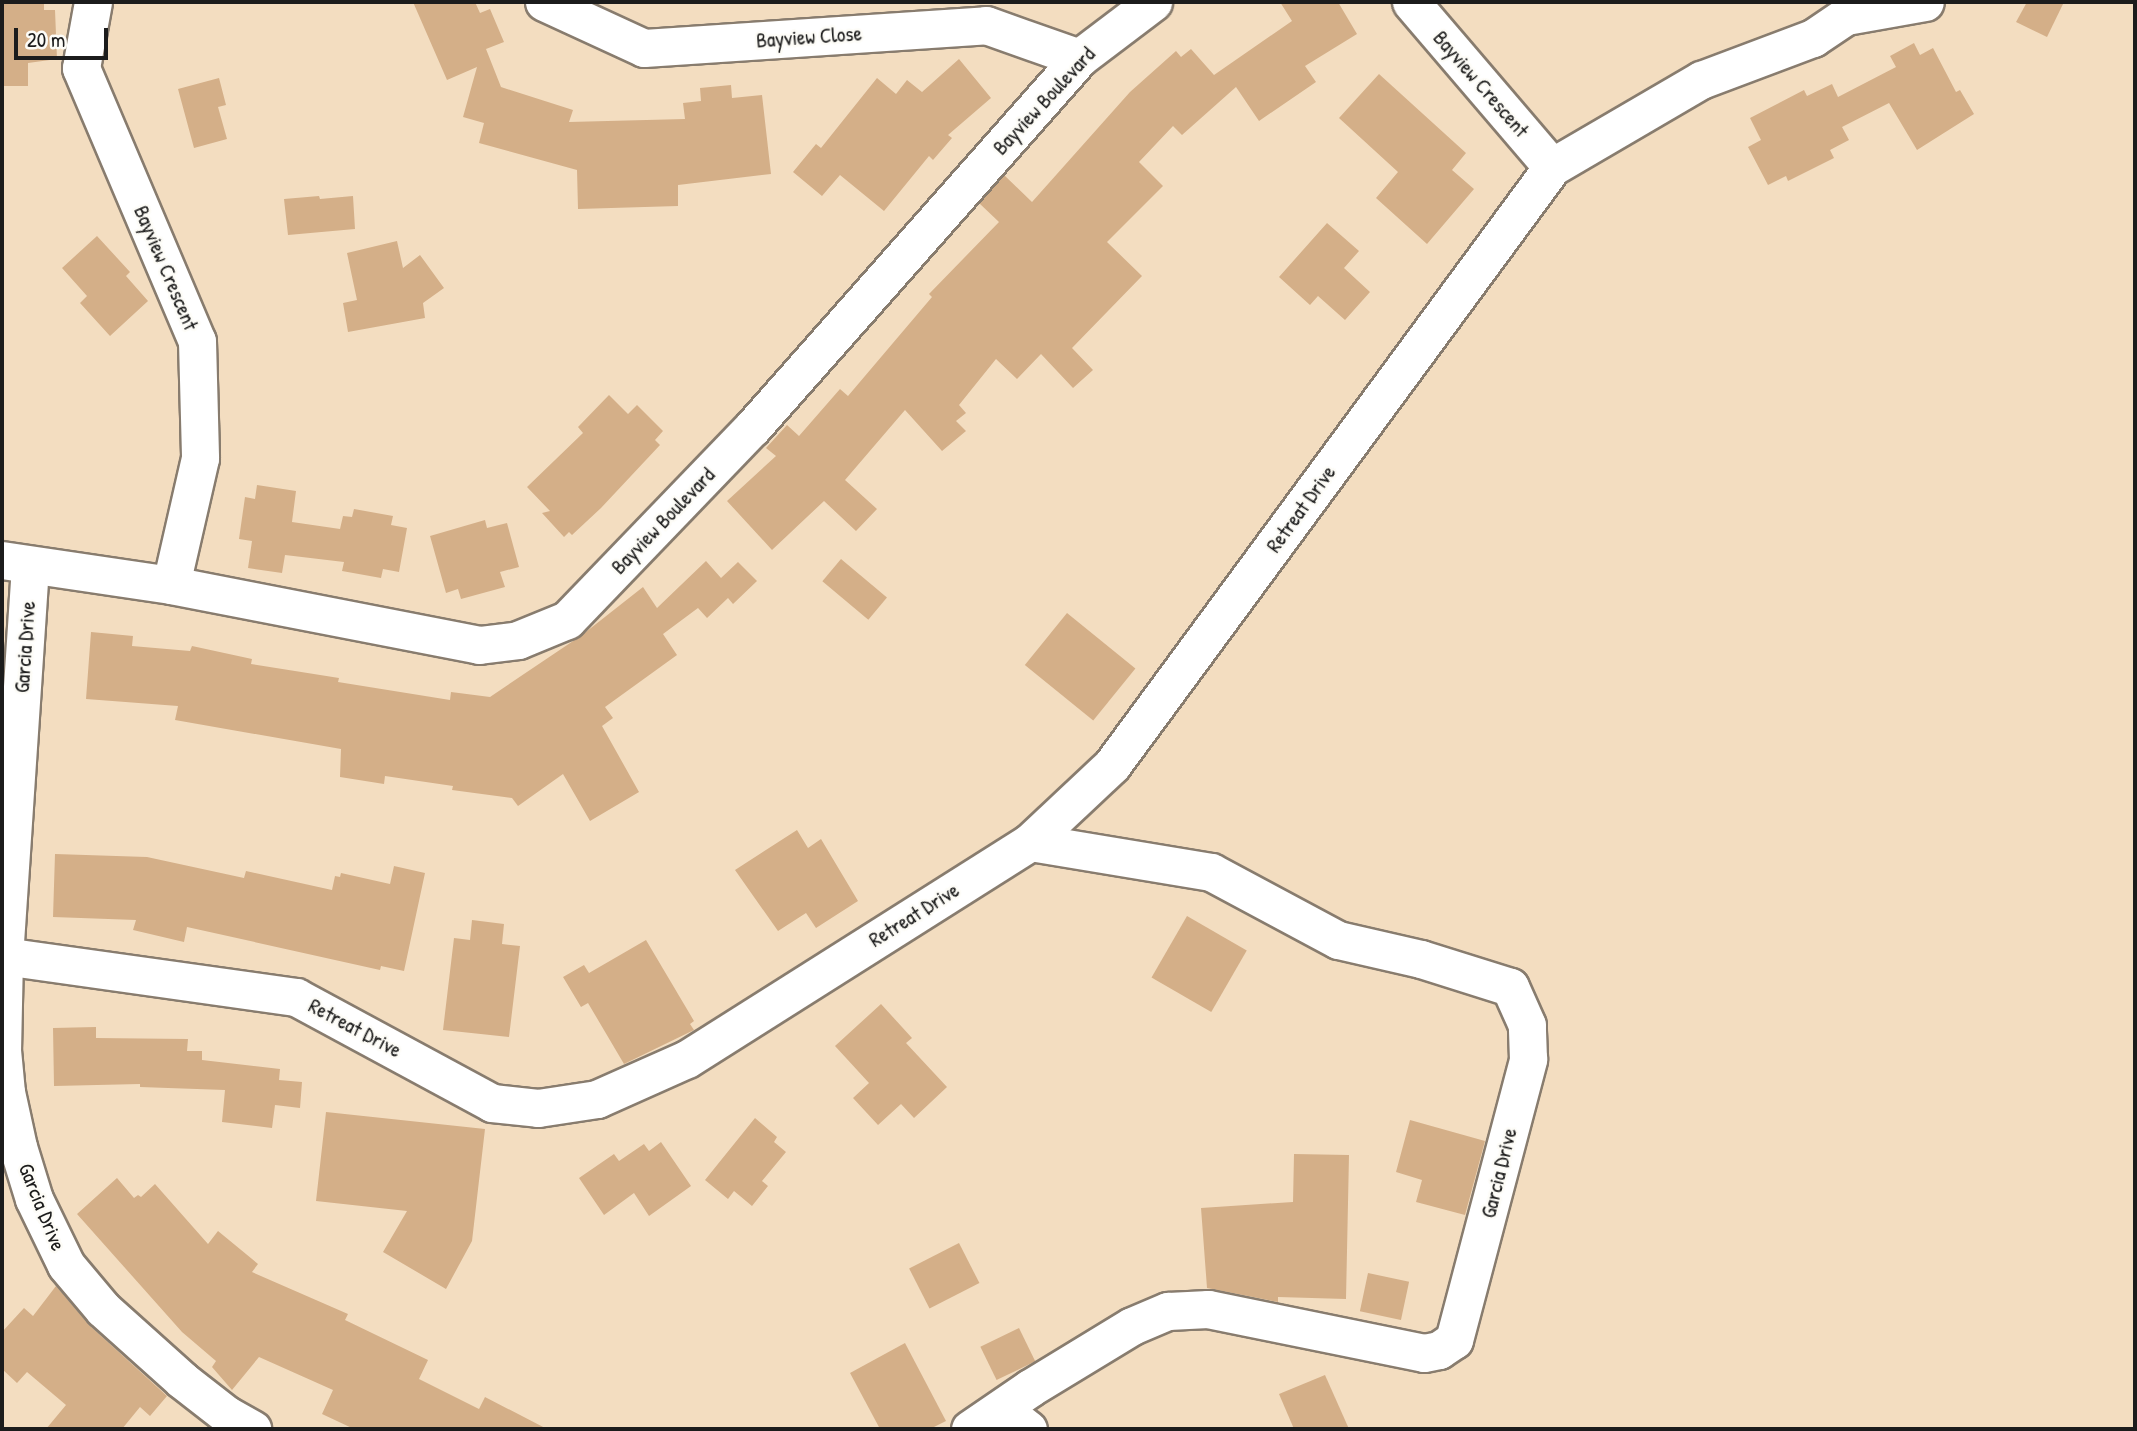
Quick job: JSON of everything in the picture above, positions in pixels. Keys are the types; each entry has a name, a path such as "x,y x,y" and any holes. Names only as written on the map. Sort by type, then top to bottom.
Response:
{"street":[{"name":"Bayview Crescent","path":"93,2 80,68 197,341 200,458 171,585"},
{"name":"Bayview Close","path":"544,2 644,48 986,25 1079,58"},
{"name":"Bayview Boulevard","path":"10,558 171,585 479,645 518,640 567,620 752,428 1079,58 1153,2"},
{"name":"Bayview Crescent","path":"1410,2 1552,167"},
{"path":"1552,167 1701,80 1813,38 1846,16 1925,2"},
{"name":"Retreat Drive","path":"4,956 296,997 492,1102 538,1108 597,1099 687,1059 1030,842 1112,765 1552,167"},
{"name":"Garcia Drive","path":"10,558 2,1050 6,1092 34,1199 66,1265 103,1308 182,1380 227,1415 252,1429"},
{"name":"Garcia Drive","path":"970,1429 1015,1419 1030,1388 1132,1326 1168,1311 1208,1308 1424,1353 1439,1350 1454,1340 1528,1059 1527,1025 1510,987 1421,959 1338,940 1211,872 1030,842"}],"building":[{"path":"2,2 44,2 44,10 55,10 57,59 28,63 28,86 2,86"},
{"path":"413,2 475,2 480,13 490,9 504,42 486,49 501,87 573,110 569,122 685,119 683,103 701,101 700,88 731,85 732,98 762,95 771,174 678,185 678,206 578,209 577,170 479,143 484,123 463,117 477,67 447,80"},
{"path":"1280,2 1338,2 1357,34 1305,66 1316,82 1259,121 1236,87 1182,135 1173,126 1139,162 1163,186 1107,242 1142,276 1072,348 1093,370 1073,388 1041,354 1017,379 996,359 959,405 966,413 956,421 966,431 942,451 905,410 845,480 877,509 856,531 824,501 772,550 727,501 776,456 766,448 787,425 799,436 840,389 848,396 932,297 929,294 999,222 979,203 1004,175 1032,202 1130,92 1176,51 1181,57 1191,49 1214,75 1292,21"},
{"path":"2027,2 2064,2 2047,37 2016,22"},
{"path":"1914,43 1920,55 1933,48 1956,92 1960,90 1974,114 1917,150 1889,103 1842,127 1849,140 1830,150 1834,158 1788,181 1786,176 1768,185 1748,147 1761,140 1750,118 1804,90 1807,96 1832,84 1838,97 1896,67 1890,56"},
{"path":"959,59 991,98 948,135 952,138 933,160 929,156 884,211 840,175 822,196 793,172 816,144 821,148 877,78 896,94 907,80 922,92"},
{"path":"1379,74 1466,153 1452,170 1474,189 1427,244 1376,198 1398,172 1339,118"},
{"path":"219,78 226,105 218,107 227,139 194,148 178,89"},
{"path":"319,196 320,199 353,196 355,229 288,235 284,199"},
{"path":"1327,223 1359,251 1344,268 1370,292 1345,320 1318,296 1310,305 1279,277"},
{"path":"97,236 130,272 126,276 148,301 110,336 80,303 87,296 62,268"},
{"path":"397,241 403,268 420,255 444,288 423,303 425,318 348,332 343,303 357,300 347,253"},
{"path":"609,395 628,414 637,405 663,431 655,440 660,445 601,508 572,535 569,532 564,537 542,513 550,511 527,487 583,433 578,427"},
{"path":"257,485 296,491 292,522 340,529 343,516 352,517 354,509 393,516 391,525 407,528 399,572 383,569 381,578 342,571 344,562 285,555 282,573 248,568 252,541 239,539 245,497 255,499"},
{"path":"485,520 487,528 507,523 519,567 500,572 505,587 461,599 458,589 446,593 430,536"},
{"path":"841,559 887,598 868,620 822,581"},
{"path":"706,561 721,578 738,562 757,581 733,604 728,598 707,618 698,608 663,634 677,655 605,707 613,718 602,726 639,792 590,821 563,774 518,806 512,798 452,790 453,786 385,776 384,784 340,777 341,749 175,720 178,706 86,699 91,632 133,636 132,646 190,651 192,646 252,659 251,664 339,678 338,682 450,700 451,692 490,697 582,635 643,587 657,608"},
{"path":"1067,613 1135,668 1093,720 1025,665"},
{"path":"797,830 808,848 821,839 858,901 816,928 806,913 778,931 735,870"},
{"path":"55,854 147,857 244,878 246,871 332,890 335,876 340,877 341,873 390,884 394,866 425,873 404,971 381,966 380,970 187,927 184,942 133,930 136,920 53,917"},
{"path":"1187,916 1247,950 1211,1012 1152,977"},
{"path":"472,920 504,924 502,944 520,946 509,1037 443,1030 454,938 470,940"},
{"path":"646,940 694,1021 690,1024 694,1030 624,1064 588,1003 581,1007 563,977 584,965 589,973"},
{"path":"881,1004 912,1038 906,1043 947,1087 914,1118 901,1104 878,1125 853,1098 869,1083 835,1046"},
{"path":"96,1027 96,1038 188,1039 187,1051 202,1051 202,1060 280,1069 279,1080 302,1082 300,1108 275,1105 272,1128 222,1122 225,1090 140,1087 140,1084 54,1086 53,1028"},
{"path":"326,1112 485,1129 472,1241 446,1289 383,1252 407,1211 316,1201"},
{"path":"755,1118 777,1137 774,1142 786,1152 762,1181 768,1186 752,1206 734,1191 728,1199 705,1180"},
{"path":"1410,1120 1485,1141 1465,1215 1416,1202 1422,1180 1396,1172"},
{"path":"661,1142 691,1186 649,1216 634,1193 604,1215 579,1178 614,1154 619,1161 644,1144 649,1151"},
{"path":"1294,1154 1349,1155 1346,1299 1278,1297 1278,1302 1207,1288 1201,1208 1293,1202"},
{"path":"117,1178 134,1198 138,1195 141,1197 155,1184 208,1244 218,1231 258,1264 252,1272 348,1314 345,1320 428,1360 419,1379 479,1409 485,1397 547,1429 354,1429 322,1414 333,1390 259,1357 232,1390 212,1367 216,1361 182,1332 77,1214"},
{"path":"959,1243 979,1283 930,1309 909,1268"},
{"path":"1368,1273 1409,1282 1401,1320 1360,1311"},
{"path":"56,1286 89,1325 167,1396 150,1416 140,1407 122,1429 46,1429 66,1405 27,1372 17,1383 2,1369 2,1332 24,1308 33,1316"},
{"path":"1019,1328 1035,1361 997,1380 980,1347"},
{"path":"905,1343 946,1421 930,1429 880,1429 850,1373"},
{"path":"1325,1375 1349,1429 1294,1429 1279,1394"}]}
